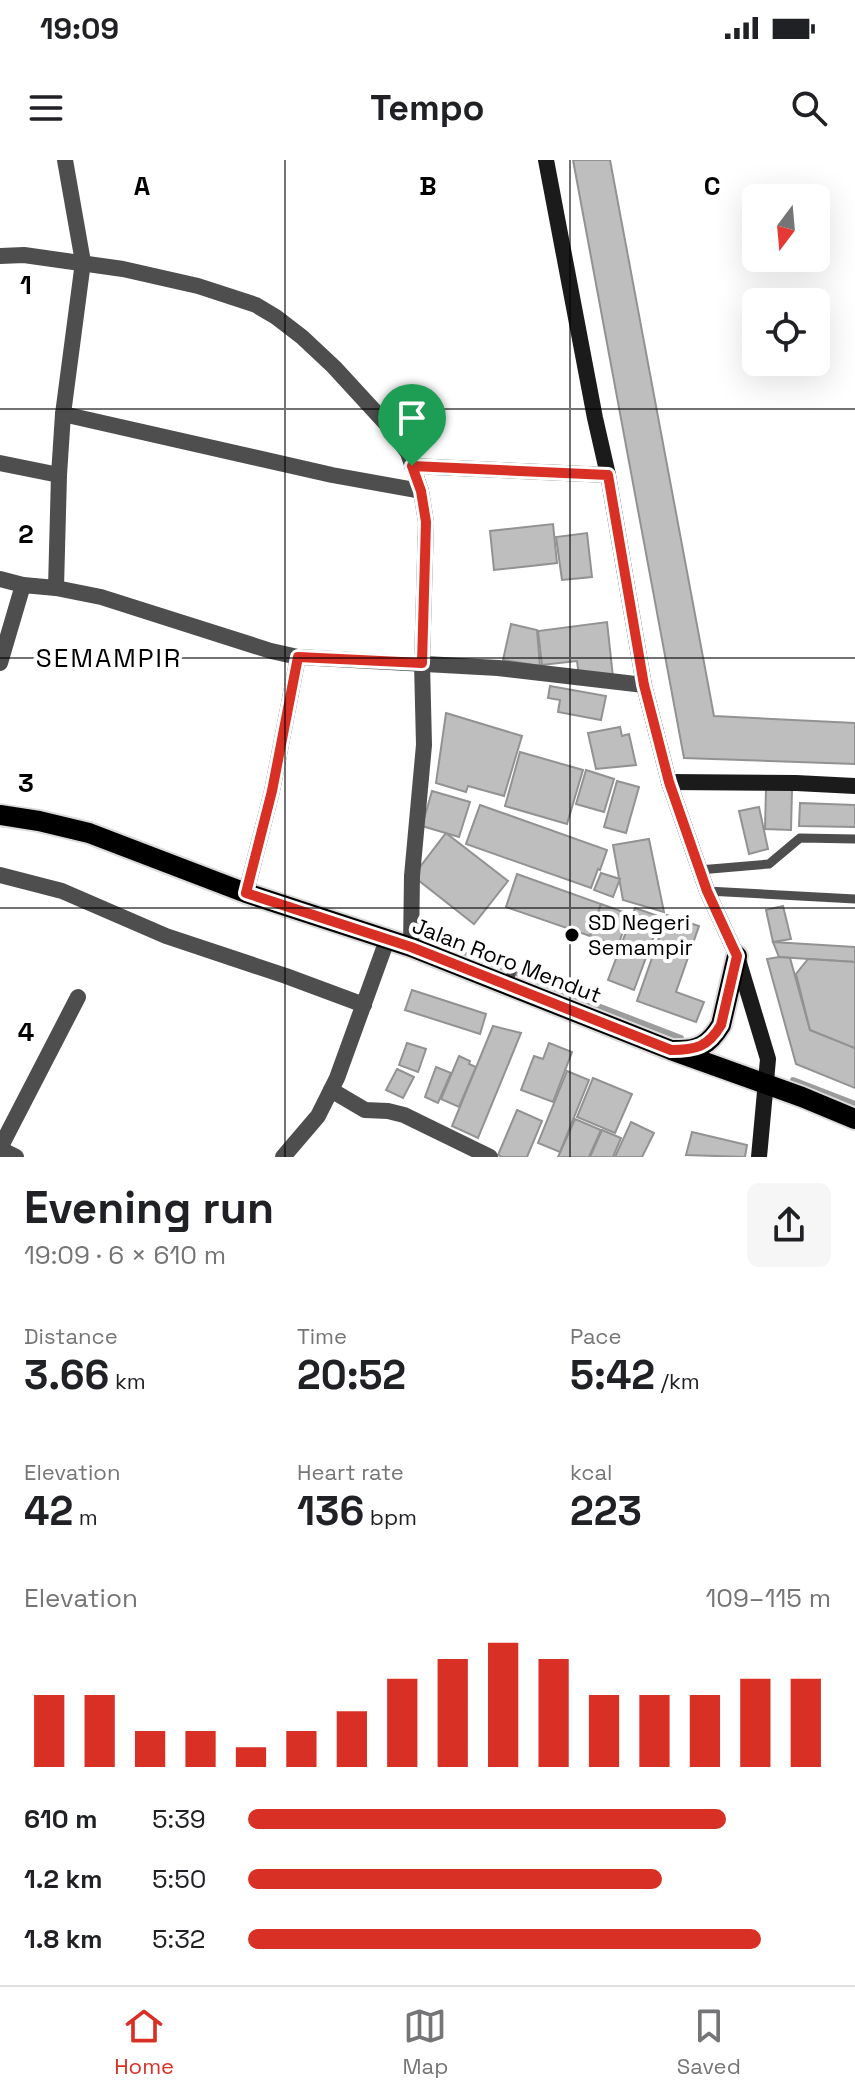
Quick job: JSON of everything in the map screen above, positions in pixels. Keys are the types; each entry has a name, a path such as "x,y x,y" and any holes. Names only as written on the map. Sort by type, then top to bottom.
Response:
{"main road":[{"path":"546,160 608,475 644,685 669,782 707,891 737,956 768,1059 759,1157"},
{"path":"669,782 855,786"},
{"name":"Jalan Roro Mendut","path":"0,815 89,833 246,893 411,947 509,982 671,1050 855,1119"},
{"path":"671,1050 690,1050 705,1044 715,1035 721,1025 737,956"}],"street":[{"path":"56,588 63,414 83,262 65,160"},
{"path":"0,256 24,255 83,262 198,286 256,305 302,337 334,367 391,429 408,453 421,491 426,522 422,663 424,745 412,876 411,947"},
{"path":"63,414 332,475 421,491"},
{"path":"0,463 59,475"},
{"path":"412,466 608,475"},
{"path":"0,579 101,597 298,657 498,668 644,685"},
{"path":"0,663 23,585"},
{"path":"246,893 272,791 298,657"},
{"path":"0,875 62,891 166,936 366,1001"},
{"path":"283,1157 318,1116 337,1078 387,940"},
{"path":"16,1157 0,1148 78,997"},
{"path":"331,1090 365,1110 404,1115 490,1157"}],"lane":[{"path":"699,870 769,864 800,838 855,839"},
{"path":"707,891 855,899"},
{"path":"509,982 514,965"}],"building":[{"path":"573,160 610,160 714,716 855,723 855,764 684,758"},
{"path":"553,524 557,563 494,570 490,531"},
{"path":"587,533 592,577 562,580 556,537"},
{"path":"607,622 613,677 579,676 577,661 542,665 538,631"},
{"path":"511,624 537,630 540,666 503,660"},
{"path":"550,686 606,696 601,720 558,712 560,700 548,698"},
{"path":"446,713 522,736 504,796 468,786 466,792 436,783"},
{"path":"620,727 622,736 629,734 636,765 596,769 588,733"},
{"path":"520,752 583,770 567,824 505,806"},
{"path":"586,770 614,779 604,812 576,804"},
{"path":"617,781 639,787 626,833 604,827"},
{"path":"766,789 792,790 791,830 765,829"},
{"path":"432,791 470,802 459,837 422,826"},
{"path":"800,803 855,805 855,827 799,826"},
{"path":"480,805 607,850 591,888 466,844"},
{"path":"759,807 768,849 749,854 739,811"},
{"path":"446,833 508,881 474,924 413,876"},
{"path":"649,839 664,912 623,900 613,845"},
{"path":"601,873 620,879 613,897 594,890"},
{"path":"517,874 601,904 590,936 506,907"},
{"path":"601,904 629,914 618,946 590,936"},
{"path":"783,906 791,939 773,942 766,910"},
{"path":"635,908 661,917 634,990 608,980"},
{"path":"667,915 699,926 676,992 704,1002 696,1022 637,1001"},
{"path":"773,942 855,947 855,962 779,957"},
{"path":"790,958 810,1030 855,1048 855,1088 796,1064 767,959"},
{"path":"808,959 855,962 855,1048 810,1030 796,974"},
{"path":"412,990 486,1014 480,1034 405,1010"},
{"path":"493,1026 521,1033 478,1138 452,1126"},
{"path":"407,1043 426,1049 418,1072 399,1065"},
{"path":"549,1043 572,1052 553,1102 521,1090 534,1056 543,1059"},
{"path":"459,1056 476,1067 459,1107 441,1099"},
{"path":"436,1067 451,1073 438,1103 425,1097"},
{"path":"397,1069 414,1077 403,1098 386,1090"},
{"path":"567,1071 589,1080 560,1152 538,1143"},
{"path":"593,1078 632,1094 615,1133 577,1117"},
{"path":"517,1110 542,1121 527,1157 502,1157 498,1155"},
{"path":"575,1119 601,1130 589,1157 558,1157"},
{"path":"631,1122 654,1133 642,1157 615,1157"},
{"path":"602,1130 621,1138 613,1157 590,1157"},
{"path":"692,1132 747,1145 745,1157 686,1155"}],"waterway":[{"path":"416,936 681,1038"},
{"path":"793,1080 855,1104"}],"place":[{"name":"SD Negeri Semampir","path":"572,935"}],"district":[{"name":"SEMAMPIR","path":"109,658"}],"route":[{"path":"412,466 608,475 644,685 669,782 707,891 737,956 721,1025 705,1044 690,1050 671,1050 411,947 246,893 272,791 298,657 422,663 426,522 421,491 412,466"}]}
